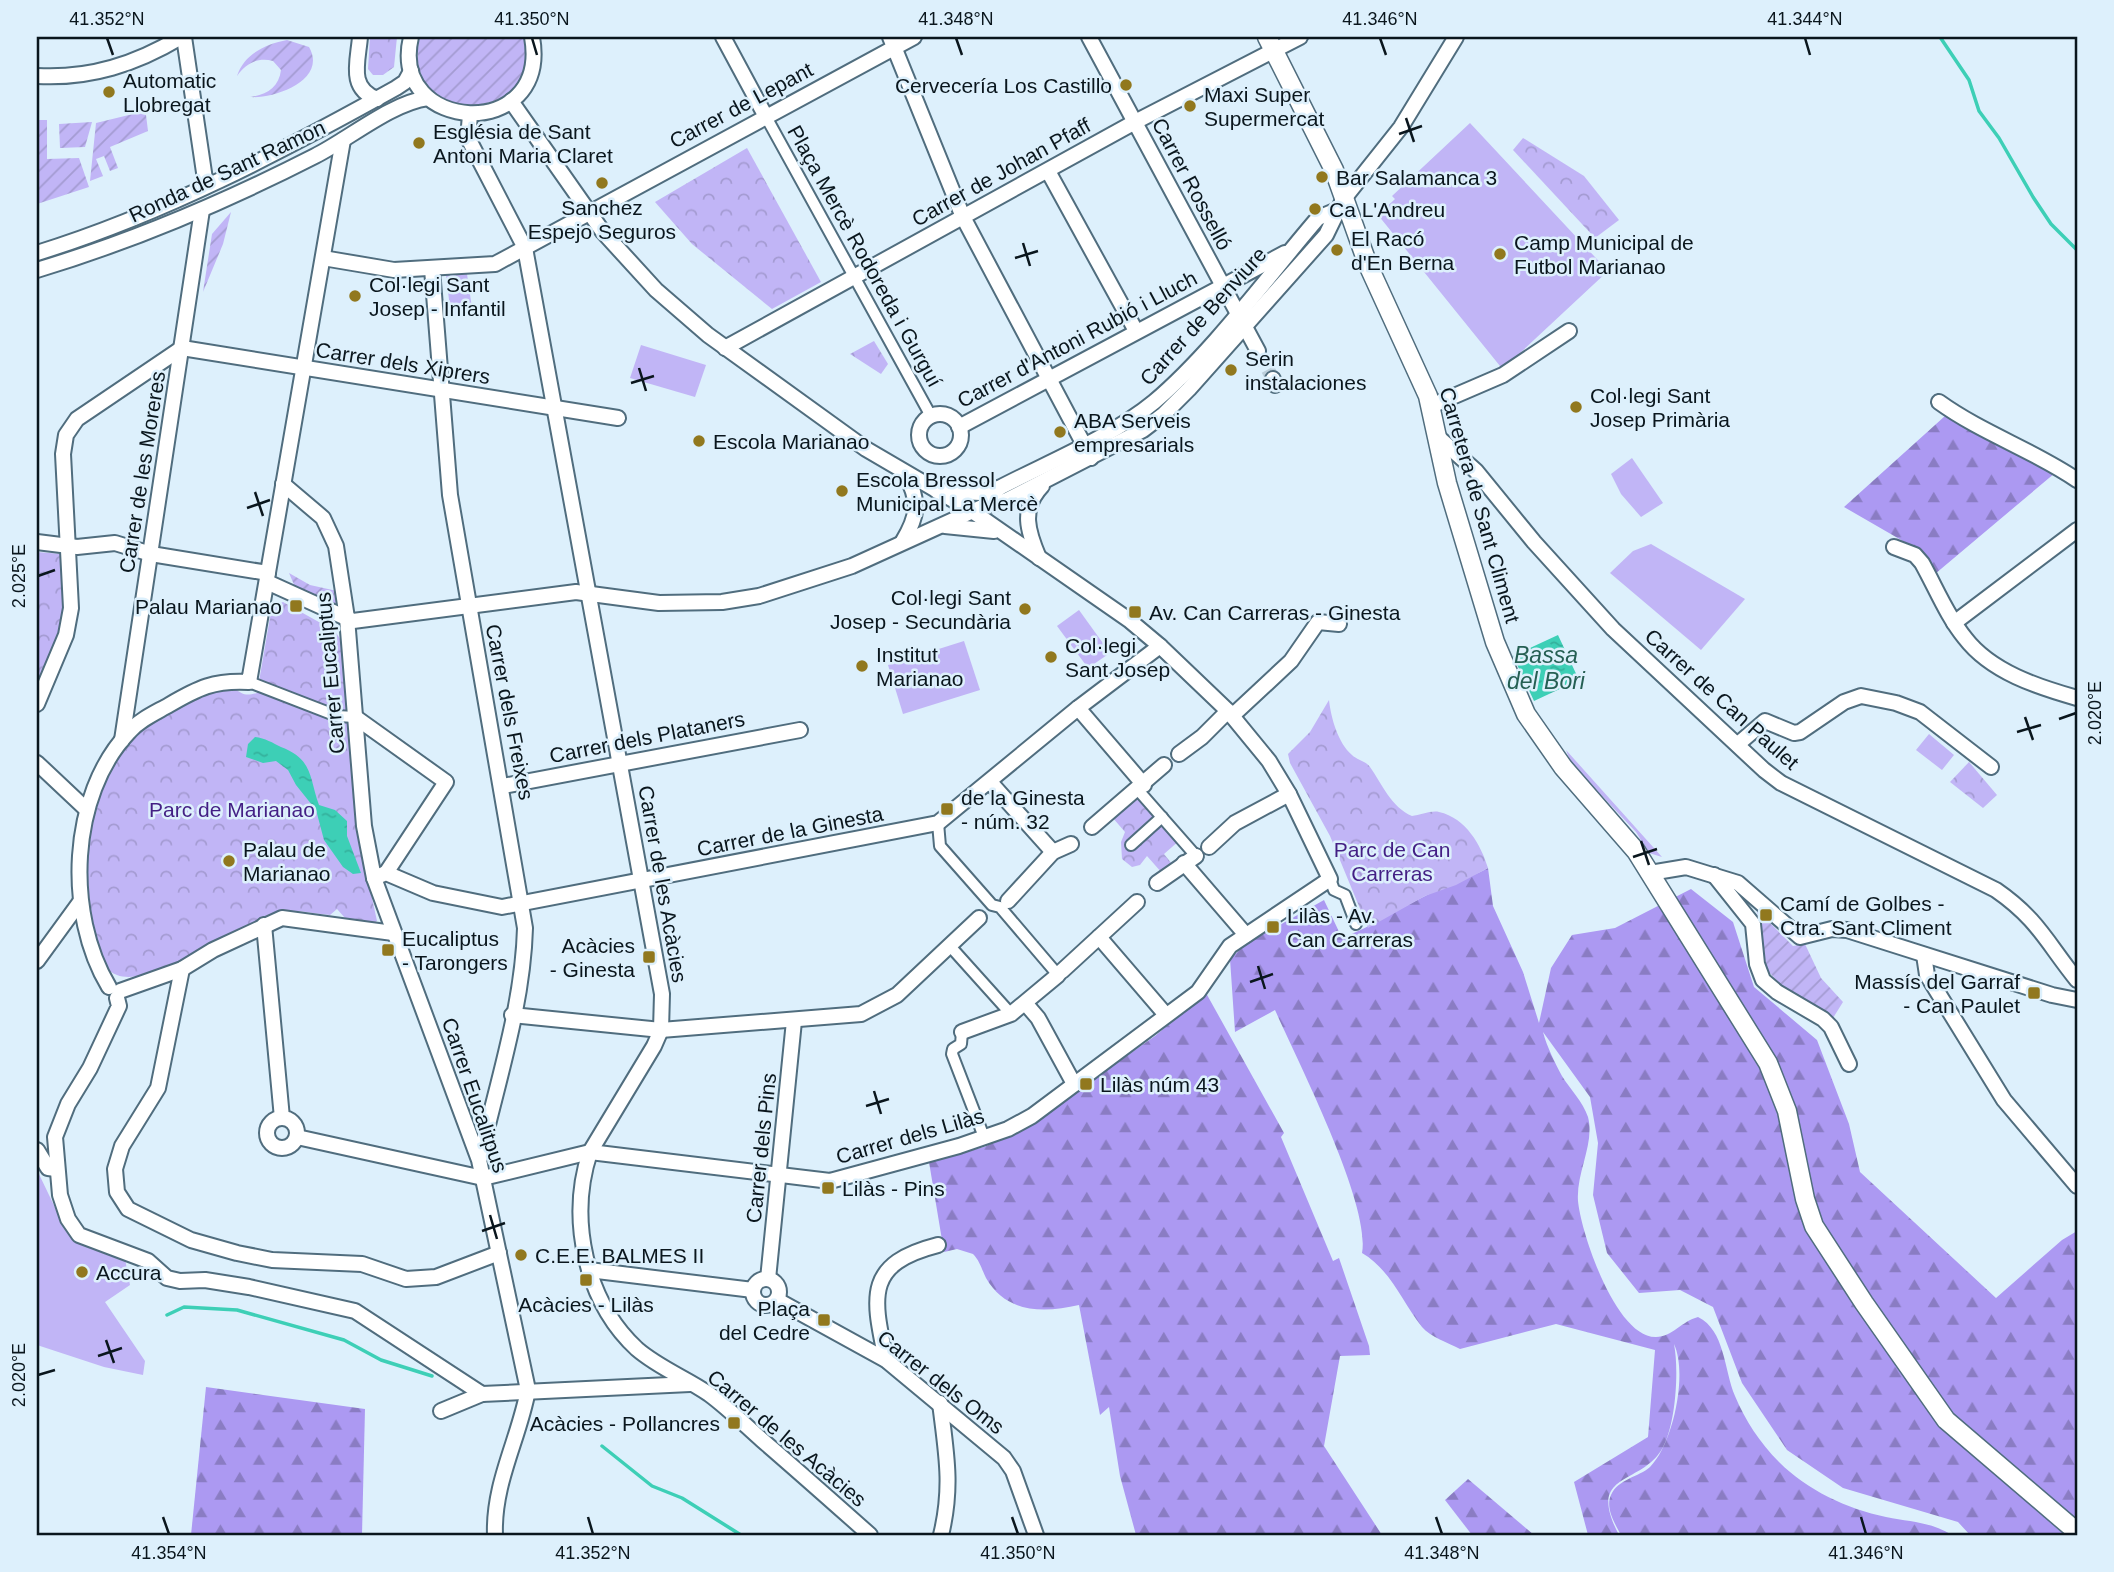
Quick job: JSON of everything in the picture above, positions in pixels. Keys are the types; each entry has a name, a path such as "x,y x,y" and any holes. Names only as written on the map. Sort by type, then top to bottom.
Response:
{"street":[{"path":"37,76 66,77 104,71 139,59 183,37 206,186"},
{"path":"360,37 356,78 361,89 377,99"},
{"path":"411,37 411,71 428,98 451,111 470,115 488,113 511,101 530,74 536,38"},
{"path":"723,37 765,115"},
{"name":"Carrer de Lepant","path":"323,258 394,270 490,265 765,115 892,42 914,37"},
{"name":"Carrer Rosselló","path":"1089,37 1258,351"},
{"name":"Carrer de Johan Pfaff","path":"724,348 1048,171 1271,44 1300,37"},
{"name":"Carrer de Benviure","path":"978,509 1005,501 1048,480 1091,458 1164,414 1245,328 1326,235 1340,205 1401,127 1456,37"},
{"path":"892,42 963,217 1091,458"},
{"name":"Carretera de Sant Climent","path":"1271,44 1334,170 1340,205 1431,407 1445,474 1495,642 1514,691 1552,754 1621,830 1650,873 1780,1087 1814,1226 1946,1420 2077,1532"},
{"name":"Ronda de Sant Ramon","path":"37,253 115,227 206,186 377,99 405,82 411,71"},
{"name":"Ronda de Sant Ramon","path":"37,270 132,239 202,210 343,140 404,105 428,98"},
{"path":"511,101 588,212 656,290 724,348 905,474 933,490 978,509 998,532 1129,620 1230,714 1269,761 1289,794 1334,890 1345,895 1356,923"},
{"name":"Carrer de les Acàcies","path":"470,115 468,138 525,248 662,994 661,1030 649,1057 590,1152 580,1214 589,1270 602,1303 628,1338 669,1373 709,1394 870,1535"},
{"name":"Plaça Mercè Rodoreda i Gurguí","path":"765,115 931,416"},
{"path":"248,682 343,140"},
{"path":"1048,171 1136,331"},
{"name":"Carrer de Benviure","path":"978,509 999,488 1083,444 1153,402 1236,313 1318,218 1340,205"},
{"name":"Carrer de les Moreres","path":"122,741 202,210"},
{"name":"Carrer d'Antoni Rubió i Lluch","path":"959,427 1290,251"},
{"name":"Carrer dels Freixes","path":"432,268 450,495 523,904 525,950 479,1160"},
{"path":"1431,407 1503,375 1569,331"},
{"path":"37,704 66,635 69,620 71,593 63,454 71,426 87,410 182,348"},
{"name":"Carrer dels Xiprers","path":"182,348 618,418"},
{"path":"1939,402 1956,414 2046,459 2077,480"},
{"path":"947,415 959,427 960,441 951,453 936,455 924,448 919,436 923,423 931,416 947,415"},
{"name":"Carrer de Can Paulet","path":"1439,438 1476,471 1534,542 1613,629 1780,783 1986,885 2013,902 2042,929 2075,977"},
{"path":"1445,474 1461,468 1476,471"},
{"path":"903,541 917,511 915,493 905,474"},
{"path":"1039,558 1028,530 1027,517 1034,494 1048,480"},
{"name":"Carrer Eucaliptus","path":"283,484 314,509 331,531 340,563 364,826 380,876"},
{"path":"933,490 981,493 999,488"},
{"path":"37,542 89,547 115,543 151,554 267,578 353,621 576,592 669,603 722,602 759,596 852,566 978,509"},
{"path":"937,527 955,526 998,532"},
{"path":"1954,623 2077,530"},
{"path":"1894,547 1906,550 1922,563 1954,623 1983,656 2009,673 2077,698"},
{"path":"1179,754 1291,661 1318,622 1339,624"},
{"name":"Carrer de la Ginesta","path":"380,876 476,904 502,907 939,823 1078,708 1160,646"},
{"path":"380,876 446,782 355,717 337,716 248,682 216,682 198,689 137,724 101,771 87,810 80,902 94,960 115,992 119,1006 90,1068 68,1104 55,1137 60,1195 68,1219 79,1235 148,1261 167,1278 180,1281 205,1280 249,1287 355,1311 482,1394"},
{"path":"1738,744 1765,721 1794,733 1800,732 1844,702 1861,696 1920,712 1992,767"},
{"path":"1078,708 1141,787 1190,860 1246,935"},
{"name":"Carrer dels Plataners","path":"503,786 800,730"},
{"path":"37,763 87,810"},
{"path":"1092,827 1164,765"},
{"path":"990,782 1053,852"},
{"path":"1209,848 1235,823 1289,794"},
{"path":"1131,845 1162,817"},
{"path":"939,823 940,845 992,905 1000,907 1060,973"},
{"path":"1008,901 1053,852 1071,844"},
{"path":"1157,883 1190,860"},
{"path":"1650,873 1675,867 1713,874 1738,883 1756,895 1791,929 1805,937 1841,929 2073,999"},
{"path":"1713,874 1753,924 1757,964 1763,979 1777,992 1831,1027 1849,1064"},
{"name":"Carrer Eucalitpus","path":"380,876 393,933 479,1160 528,1390 522,1422 498,1493 495,1535"},
{"name":"Carrer dels Lilàs","path":"296,1137 483,1178 590,1152 830,1181 984,1138 1032,1116 1198,992 1230,946 1330,879"},
{"path":"1740,907 1756,895"},
{"path":"37,961 80,902"},
{"path":"984,1138 952,1054 953,1049 961,1044 962,1032 1011,1014 1026,1004 1137,902"},
{"path":"115,992 182,969 213,950 264,925 288,917 393,933"},
{"path":"512,1015 661,1030 847,1017 875,1009 897,995 979,918"},
{"path":"264,925 282,1118"},
{"path":"1100,937 1166,1015"},
{"path":"950,945 1011,1014"},
{"path":"1924,955 1927,975 2004,1100 2077,1186"},
{"path":"182,969 169,1021 162,1076 153,1101 122,1146 116,1169 117,1192 128,1209 191,1240 237,1253 272,1260 362,1264 406,1279 436,1277 499,1253"},
{"path":"2053,995 2067,988 2075,977"},
{"path":"1026,1004 1038,1018 1074,1084"},
{"name":"Carrer dels Pins","path":"768,1279 794,1021"},
{"path":"282,1118 294,1124 296,1137 287,1147 278,1148 270,1142 267,1129 273,1121 282,1118"},
{"path":"37,1150 48,1168 56,1169"},
{"path":"886,1360 875,1309 880,1280 892,1265 906,1255 938,1245"},
{"path":"589,1270 753,1290"},
{"path":"768,1279 779,1287 777,1300 770,1305 761,1304 755,1299 753,1290 760,1280 768,1279"},
{"name":"Carrer dels Oms","path":"777,1300 886,1360 1010,1465 1036,1535"},
{"path":"441,1411 482,1394 691,1384"},
{"path":"940,1403 949,1479 949,1503 941,1535"}],"green space":[{"path":"370,37 397,37 394,67 383,75 373,75 368,69"},
{"path":"420,37 524,37 526,66 516,87 497,100 473,105 449,101 430,89 419,68"},
{"path":"287,40 309,47 313,59 311,69 305,78 284,91 250,97 271,89 278,81 281,70 273,61 268,60 253,62 237,76 240,68 257,51"},
{"path":"137,113 146,115 148,131 110,147 118,168 110,171 104,156 96,159 103,176 90,181 96,123"},
{"path":"37,120 47,120 47,159 79,158 89,187 37,204"},
{"path":"92,122 85,147 60,148 59,124"},
{"name":"Camp Municipal de Futbol Marianao","path":"1470,123 1608,271 1505,367 1500,366 1378,215 1395,199 1392,196"},
{"path":"1523,138 1584,176 1619,220 1595,238 1513,150"},
{"path":"747,148 821,282 772,309 692,244 655,202"},
{"path":"231,212 223,244 203,292 212,234"},
{"path":"467,274 473,315 451,316 446,275"},
{"path":"874,341 888,364 881,374 850,354"},
{"path":"641,345 706,365 695,397 630,378"},
{"path":"1945,416 2055,473 1935,574 1915,548 1844,507"},
{"path":"1632,458 1663,503 1641,517 1621,494 1611,474"},
{"path":"1651,544 1745,599 1701,650 1610,573 1633,551"},
{"path":"37,552 62,554 65,606 60,630 37,686"},
{"path":"289,573 310,585 337,591 338,603 334,605 295,587"},
{"name":"Parc de Marianao","path":"283,602 335,631 342,642 357,829 377,921 370,925 345,918 337,909 330,915 297,911 277,913 172,965 132,977 117,975 106,967 96,947 87,875 92,822 108,773 121,751 139,733 186,704 225,689 234,688 247,695 257,693 272,606"},
{"path":"1079,610 1110,653 1088,668 1057,626"},
{"path":"964,641 980,690 903,714 888,665"},
{"name":"Parc de Can Carreras","path":"1329,700 1333,722 1343,744 1354,757 1368,765 1398,807 1412,816 1436,812 1457,820 1477,842 1488,868 1456,885 1425,896 1368,928 1330,836 1290,763 1288,754 1310,732"},
{"path":"1929,734 1954,755 1942,770 1916,750"},
{"path":"1566,750 1662,857 1649,853 1636,832 1571,763"},
{"path":"1969,762 1997,795 1983,808 1950,782"},
{"path":"1140,794 1180,840 1164,854 1172,864 1162,873 1147,856 1140,865 1132,867 1122,859 1121,842 1125,832 1112,817"},
{"path":"1488,868 1493,906 1523,972 1539,1023 1551,968 1572,935 1615,928 1691,889 1733,922 1754,987 1817,1040 1849,1124 1860,1172 1996,1298 2062,1240 2077,1231 2077,1535 1970,1535 1958,1522 1843,1488 1787,1450 1742,1383 1713,1307 1680,1290 1639,1293 1607,1253 1593,1195 1598,1143 1590,1097 1543,1032 1559,1071 1588,1117 1589,1137 1578,1201 1593,1258 1603,1281 1627,1321 1641,1333 1656,1337 1698,1317 1714,1331 1719,1341 1731,1386 1748,1422 1766,1447 1790,1472 1815,1490 1842,1503 1886,1517 1928,1525 1952,1535 1621,1535 1609,1506 1610,1514 1619,1535 1588,1535 1574,1482 1648,1437 1655,1350 1556,1324 1460,1349 1425,1331 1381,1268 1362,1253 1362,1231 1344,1168 1275,1010 1235,1032 1230,959 1246,944 1324,900 1342,938 1434,891","holes":["1674,1344 1678,1357 1679,1390 1676,1408 1669,1432 1675,1395","1662,1448 1650,1467 1618,1485 1609,1499 1613,1489 1621,1481 1644,1468"]},
{"path":"1757,910 1793,946 1805,944 1821,978 1843,1002 1833,1018 1784,988 1767,970"},
{"path":"1206,993 1284,1133 1281,1137 1333,1261 1339,1258 1369,1346 1370,1355 1340,1356 1324,1446 1382,1535 1136,1535 1120,1476 1109,1407 1100,1415 1079,1305 1040,1309 1015,1304 1004,1299 995,1290 973,1254 957,1249 944,1252 929,1162 984,1147 1023,1129 1155,1036"},
{"name":"Accura","path":"37,1170 61,1220 73,1236 125,1259 130,1285 105,1302 145,1361 143,1375 104,1367 37,1345"},
{"path":"206,1387 365,1409 362,1535 191,1535"},
{"path":"1468,1479 1534,1535 1472,1535 1445,1500"}],"water":[{"name":"Bassa del Bori","path":"1558,635 1579,680 1534,701 1513,656"},
{"path":"255,737 291,752 304,763 319,805 335,810 347,821 347,836 361,873 353,874 343,867 324,840 316,810 288,770 276,761 263,763 246,757 248,744"}],"waterway":[{"path":"1940,37 1969,80 1979,111 1999,138 2033,197 2051,224 2077,250"},
{"path":"167,1315 184,1307 237,1310 344,1340 381,1360 432,1376"},
{"path":"602,1446 652,1486 682,1498 741,1535"}],"tunnel":[{"path":"1258,351 1273,379"}],"place":[{"name":"Cervecería Los Castillo","path":"1126,85"},
{"name":"Automatic Llobregat","path":"109,92"},
{"name":"Maxi Super Supermercat","path":"1190,106"},
{"name":"Església de Sant Antoni Maria Claret","path":"419,143"},
{"name":"Bar Salamanca 3","path":"1322,177"},
{"name":"Sanchez Espejo Seguros","path":"602,183"},
{"name":"Ca L'Andreu","path":"1315,209"},
{"name":"El Racó d'En Berna","path":"1337,250"},
{"name":"Camp Municipal de Futbol Marianao","path":"1500,254"},
{"name":"Col·legi Sant Josep - Infantil","path":"355,296"},
{"name":"Serin instalaciones","path":"1231,370"},
{"name":"Col·legi Sant Josep Primària","path":"1576,407"},
{"name":"ABA Serveis empresarials","path":"1060,432"},
{"name":"Escola Marianao","path":"699,441"},
{"name":"Escola Bressol Municipal La Mercè","path":"842,491"},
{"name":"Palau Marianao","path":"296,606"},
{"name":"Col·legi Sant Josep - Secundària","path":"1025,609"},
{"name":"Av. Can Carreras - Ginesta","path":"1135,612"},
{"name":"Col·legi Sant Josep","path":"1051,657"},
{"name":"Institut Marianao","path":"862,666"},
{"name":"de la Ginesta - núm. 32","path":"947,809"},
{"name":"Palau de Marianao","path":"229,861"},
{"name":"Camí de Golbes - Ctra. Sant Climent","path":"1766,915"},
{"name":"Lilàs - Av. Can Carreras","path":"1273,927"},
{"name":"Eucaliptus - Tarongers","path":"388,950"},
{"name":"Acàcies - Ginesta","path":"649,957"},
{"name":"Massís del Garraf - Can Paulet","path":"2034,993"},
{"name":"Lilàs núm 43","path":"1086,1084"},
{"name":"Lilàs - Pins","path":"828,1188"},
{"name":"C.E.E. BALMES II","path":"521,1255"},
{"name":"Accura","path":"82,1272"},
{"name":"Acàcies - Lilàs","path":"586,1280"},
{"name":"Plaça del Cedre","path":"824,1320"},
{"name":"Acàcies - Pollancres","path":"734,1423"}]}
